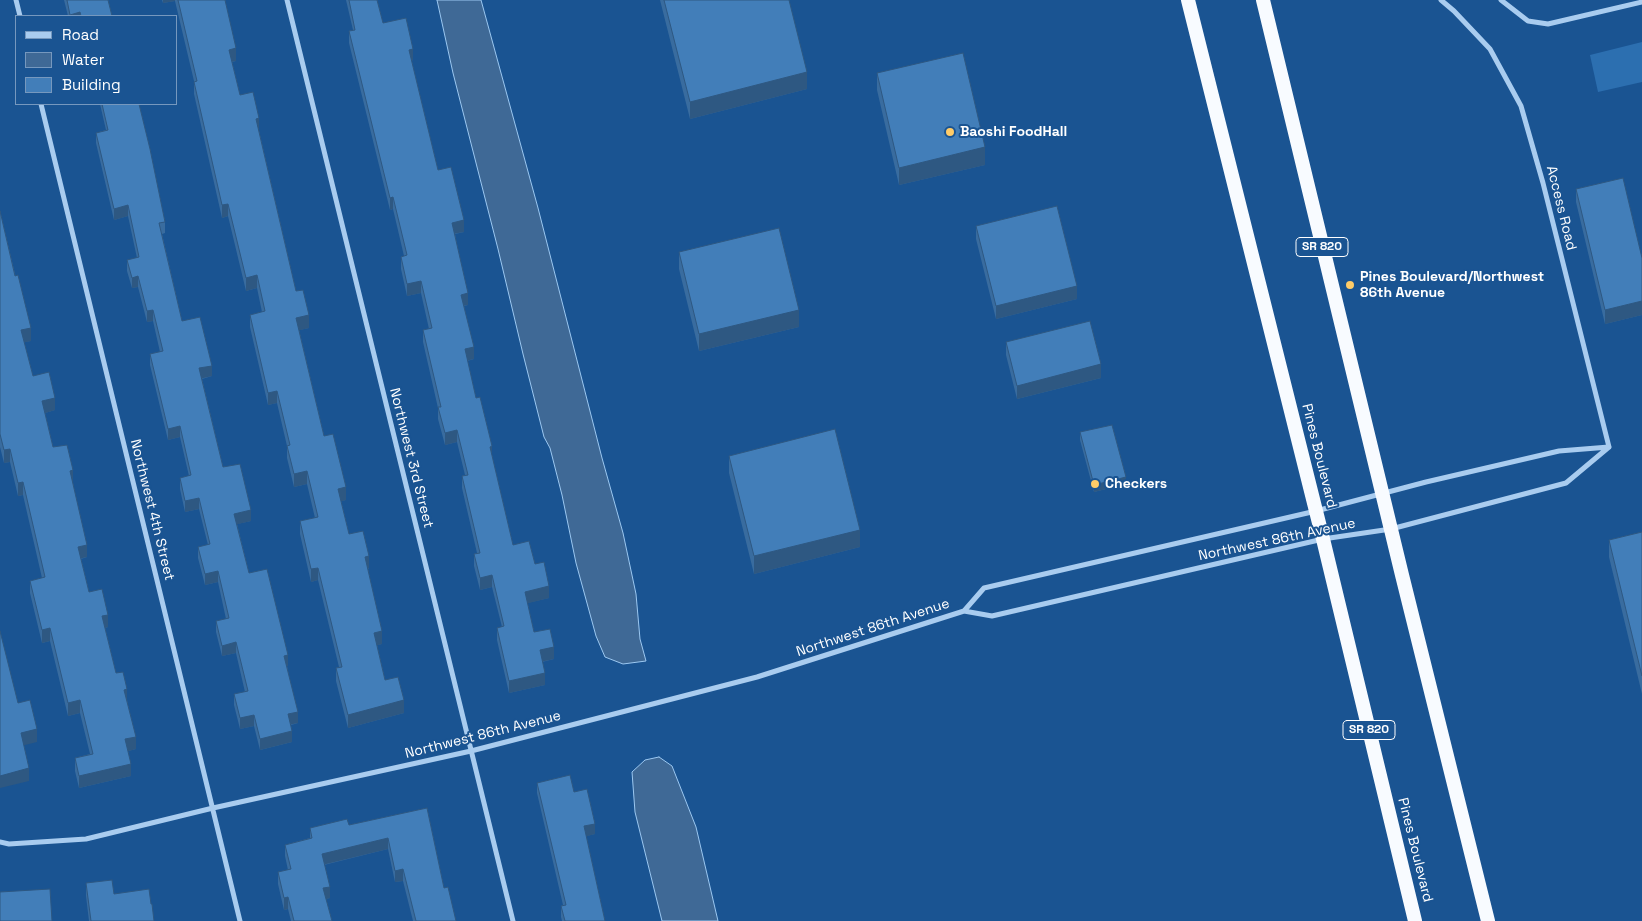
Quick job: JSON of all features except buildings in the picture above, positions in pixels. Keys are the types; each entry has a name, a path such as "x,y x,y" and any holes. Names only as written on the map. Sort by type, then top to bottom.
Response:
{"highway":[{"name":"Pines Boulevard","path":"1188,0 1323,539 1415,921"},
{"name":"SR 820","path":"1263,0 1488,921"}],"street":[{"path":"16,0 20,15"},
{"name":"Northwest 3rd Street","path":"287,0 513,921"},
{"name":"Access Road","path":"1441,0 1490,49 1522,106 1544,183 1610,447"},
{"path":"1501,0 1528,21 1548,24 1642,2"},
{"name":"Northwest 4th Street","path":"41,105 240,921"},
{"path":"1382,493 1558,451 1610,447"},
{"path":"1391,529 1566,483 1610,447"},
{"name":"Northwest 86th Avenue","path":"964,611 984,588 1316,511 1382,493"},
{"name":"Northwest 86th Avenue","path":"0,842 9,844 86,839 213,808 471,751 763,676 964,611 992,616 1323,539 1391,529"}],"shaded area":[{"path":"1642,42 1642,82 1598,92 1590,55"}],"water":[{"path":"437,0 481,0 538,208 623,533 636,594 640,639 646,661 623,664 605,657 596,636 576,563 550,448 544,437 523,354 453,73"},
{"path":"659,757 672,766 696,827 718,921 662,921 635,812 632,772 645,760"}],"place":[{"name":"Baoshi FoodHall","path":"950,132"},
{"name":"Pines Boulevard/Northwest 86th Avenue","path":"1350,285"},
{"name":"Checkers","path":"1095,484"}]}
